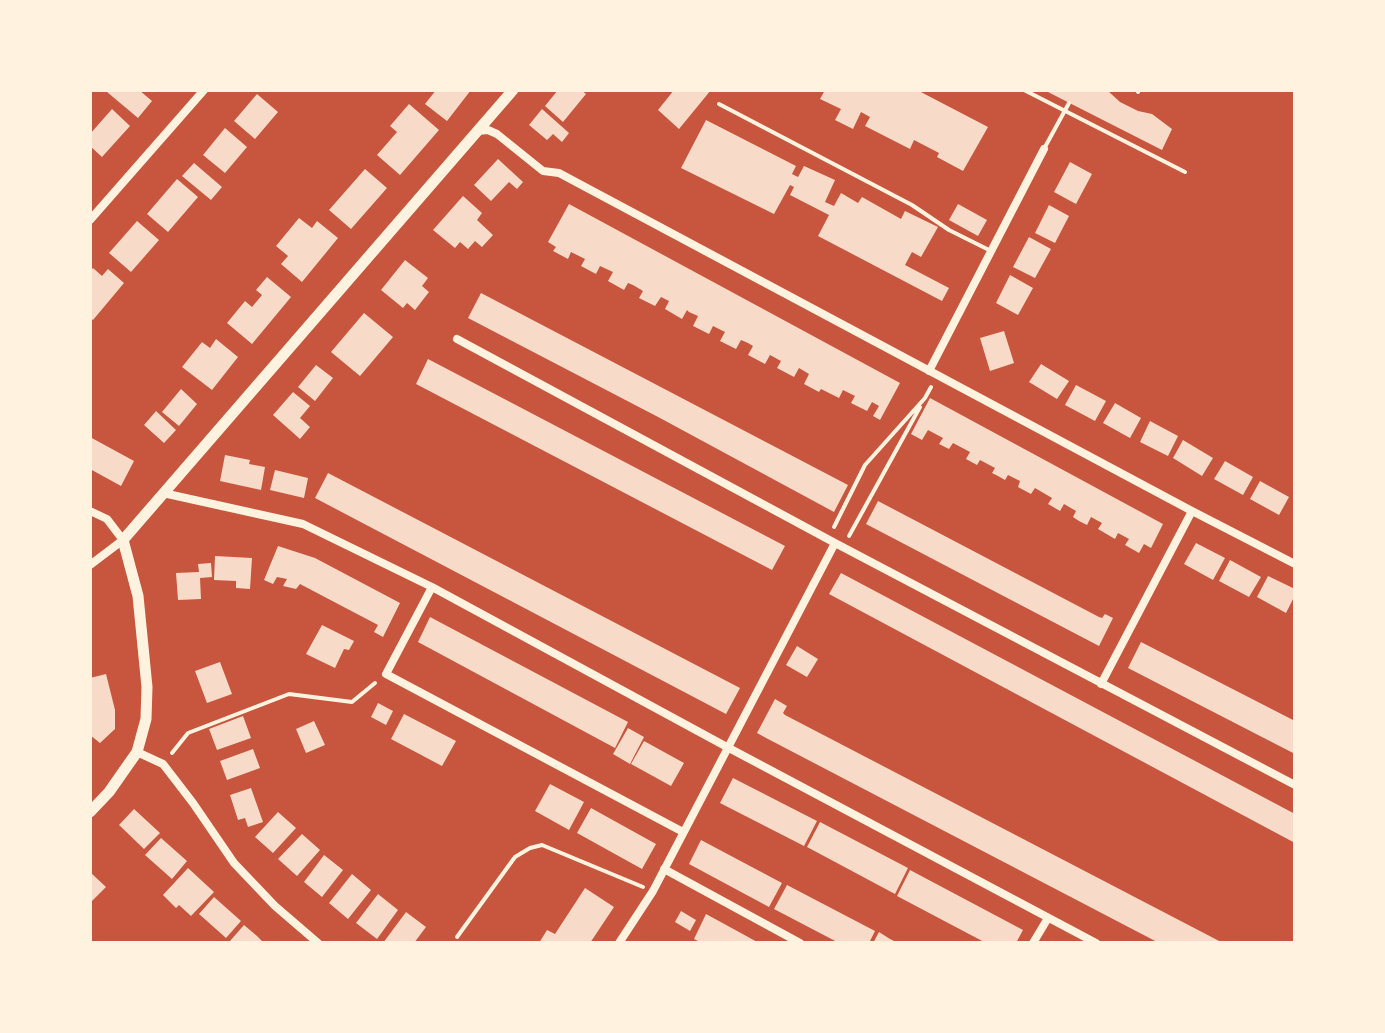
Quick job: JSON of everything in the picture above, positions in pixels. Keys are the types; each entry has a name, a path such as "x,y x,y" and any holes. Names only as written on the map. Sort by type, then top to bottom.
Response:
{"street":[{"path":"90,220 204,90"},
{"path":"90,565 123,540 513,90"},
{"path":"477,131 488,130 497,134 543,171 559,173 1295,564"},
{"path":"933,373 1044,149"},
{"path":"457,339 835,543 1295,785"},
{"path":"163,493 303,524 432,587 1096,943"},
{"path":"90,511 107,519 123,540 138,596 147,687 146,719 137,752 109,792 90,812"},
{"path":"1101,684 1192,511"},
{"path":"619,943 653,891 835,543"},
{"path":"432,587 386,674 683,832"},
{"path":"137,752 163,764 234,863 275,906 318,943"},
{"path":"664,869 800,943"},
{"path":"1033,943 1048,918"}],"lane":[{"path":"1024,90 1185,172"},
{"path":"1044,149 1069,103"},
{"path":"719,104 912,205 949,230 991,251"}],"path":[{"path":"835,543 925,398 933,373"},
{"path":"835,543 865,465 925,398"},
{"path":"163,764 188,733 289,694 352,702 386,674"},
{"path":"457,937 515,857 542,845 653,891"}],"building":[{"path":"139,90 152,101 138,118 107,92"},
{"path":"436,90 471,90 447,121 425,104"},
{"path":"558,90 581,90 586,94 563,122 545,106"},
{"path":"674,90 711,90 679,129 658,110"},
{"path":"825,90 917,90 988,127 963,171 914,140 910,149 865,126 870,117 861,112 853,129 835,120 841,109 820,99"},
{"path":"1044,90 1108,91 1120,102 1152,114 1172,129 1162,150"},
{"path":"257,94 278,112 255,139 234,121"},
{"path":"409,104 439,130 400,175 377,155 397,132 390,126"},
{"path":"112,109 130,126 102,157 90,146 90,134"},
{"path":"542,109 569,133 562,142 553,134 547,140 529,125"},
{"path":"706,120 796,166 792,174 798,177 804,166 835,180 825,202 834,206 841,193 858,203 862,197 901,219 905,211 938,227 921,257 912,252 905,265 949,288 942,301 818,236 829,215 790,195 794,187 790,185 774,214 681,168"},
{"path":"225,128 247,147 225,173 203,155"},
{"path":"498,159 523,182 517,189 509,182 491,201 474,185"},
{"path":"1070,162 1092,174 1076,204 1054,192"},
{"path":"194,163 222,187 211,200 182,176"},
{"path":"365,169 387,188 351,229 329,210"},
{"path":"177,179 198,197 168,232 147,214"},
{"path":"463,196 482,213 477,220 493,235 482,247 475,241 468,249 460,242 455,248 433,230"},
{"path":"569,204 900,383 880,420 873,416 879,406 872,402 867,411 851,403 855,396 843,390 839,398 821,389 819,392 804,384 809,374 799,368 794,377 777,368 781,361 770,355 765,364 748,355 753,346 748,343 741,340 736,349 720,341 725,332 713,326 709,334 693,326 698,316 687,310 682,319 665,309 669,301 661,297 655,306 639,298 643,291 633,285 628,283 624,290 608,281 613,272 600,266 596,274 581,266 585,259 571,252 568,259 553,251 556,247 548,242"},
{"path":"958,204 987,220 978,236 949,220"},
{"path":"1049,205 1069,216 1055,243 1035,233"},
{"path":"299,218 312,228 317,221 338,238 302,282 281,264 288,256 276,246"},
{"path":"137,221 159,240 131,272 109,253"},
{"path":"1029,237 1051,249 1035,278 1013,267"},
{"path":"405,260 428,278 422,286 429,292 415,310 407,303 403,308 381,290"},
{"path":"93,268 102,276 108,269 124,283 93,320 90,318 90,272"},
{"path":"1010,275 1033,288 1018,315 996,303"},
{"path":"267,277 291,297 252,344 227,323 245,301 252,307 262,295 256,290"},
{"path":"481,293 848,485 834,512 468,318"},
{"path":"364,313 393,337 360,376 331,352"},
{"path":"1004,331 1014,363 990,371 980,338"},
{"path":"216,339 238,357 212,390 182,367 202,342 210,348"},
{"path":"428,359 785,546 772,570 416,384"},
{"path":"1041,364 1069,381 1057,399 1029,382"},
{"path":"316,365 333,378 315,401 298,387"},
{"path":"1076,385 1106,401 1095,421 1065,405"},
{"path":"181,389 197,404 179,426 162,412"},
{"path":"293,392 310,406 300,418 310,427 300,439 273,415"},
{"path":"930,398 1163,524 1151,548 1144,544 1139,553 1125,545 1129,539 1118,533 1115,539 1098,529 1102,523 1091,517 1087,525 1079,521 1073,517 1076,511 1064,504 1060,511 1048,504 1052,498 1035,488 1031,494 1018,487 1020,481 1008,475 1005,480 992,473 995,468 980,460 977,465 966,459 970,452 953,443 949,449 939,444 943,438 928,430 922,440 911,434"},
{"path":"1115,403 1141,418 1130,438 1103,423"},
{"path":"156,411 176,430 164,443 144,425"},
{"path":"1150,421 1178,436 1168,456 1140,442"},
{"path":"90,437 134,461 121,486 90,469"},
{"path":"1183,440 1213,458 1202,476 1173,458"},
{"path":"225,455 265,467 261,490 220,481"},
{"path":"1225,461 1253,477 1243,495 1214,479"},
{"path":"275,470 308,478 304,498 270,490"},
{"path":"328,473 740,688 726,714 315,498"},
{"path":"1260,481 1289,497 1279,515 1250,499"},
{"path":"878,501 1099,617 1105,614 1113,618 1099,646 866,524"},
{"path":"1196,543 1225,558 1213,580 1184,564"},
{"path":"278,546 315,558 400,603 383,637 374,632 378,625 300,584 296,589 283,586 287,579 277,577 273,584 264,580"},
{"path":"215,556 252,558 250,589 236,588 236,581 214,580"},
{"path":"1230,560 1261,577 1249,597 1219,581"},
{"path":"211,563 212,577 200,578 201,599 178,600 176,573 199,572 198,564"},
{"path":"841,573 1295,814 1295,843 829,594"},
{"path":"1268,576 1295,589 1286,613 1257,597"},
{"path":"430,617 628,722 615,748 418,642"},
{"path":"322,625 354,641 349,650 344,649 335,668 306,654"},
{"path":"1141,642 1295,721 1295,754 1128,668"},
{"path":"797,646 818,659 807,677 786,665"},
{"path":"220,662 232,694 207,703 195,671"},
{"path":"106,674 115,710 115,729 100,743 90,735 90,678"},
{"path":"775,699 787,706 785,715 1223,943 1159,943 768,739 757,733"},
{"path":"378,703 393,711 386,725 371,717"},
{"path":"404,714 456,741 442,766 391,739"},
{"path":"243,716 251,738 217,750 209,729"},
{"path":"314,721 325,745 306,753 296,729"},
{"path":"628,728 644,737 630,764 613,754"},
{"path":"644,741 684,763 671,786 631,764"},
{"path":"253,749 260,768 227,780 220,761"},
{"path":"733,778 817,821 804,846 720,803"},
{"path":"550,784 584,802 569,830 535,811"},
{"path":"251,788 263,822 248,827 245,818 238,820 230,795"},
{"path":"591,808 656,844 642,869 577,833"},
{"path":"134,809 160,833 144,849 119,825"},
{"path":"278,812 296,828 273,853 255,837"},
{"path":"820,822 908,868 895,894 807,847"},
{"path":"302,834 320,850 297,876 278,859"},
{"path":"161,838 187,861 172,879 145,855"},
{"path":"701,840 782,883 769,907 689,864"},
{"path":"324,855 343,870 322,897 304,882"},
{"path":"188,868 214,892 191,916 179,905 176,908 163,895"},
{"path":"910,870 1023,930 1016,943 986,943 897,896"},
{"path":"90,872 106,887 90,903"},
{"path":"352,874 371,890 348,919 329,903"},
{"path":"787,885 875,931 869,943 839,943 774,909"},
{"path":"585,888 614,907 590,943 539,943 547,930 555,934"},
{"path":"378,894 398,910 377,939 356,923"},
{"path":"214,897 241,921 226,938 199,914"},
{"path":"681,911 696,920 690,931 675,922"},
{"path":"406,912 426,927 414,943 383,943"},
{"path":"706,914 759,943 702,943 694,939"},
{"path":"244,925 264,943 232,943 230,941"},
{"path":"879,932 890,939 898,943 873,943"}]}
